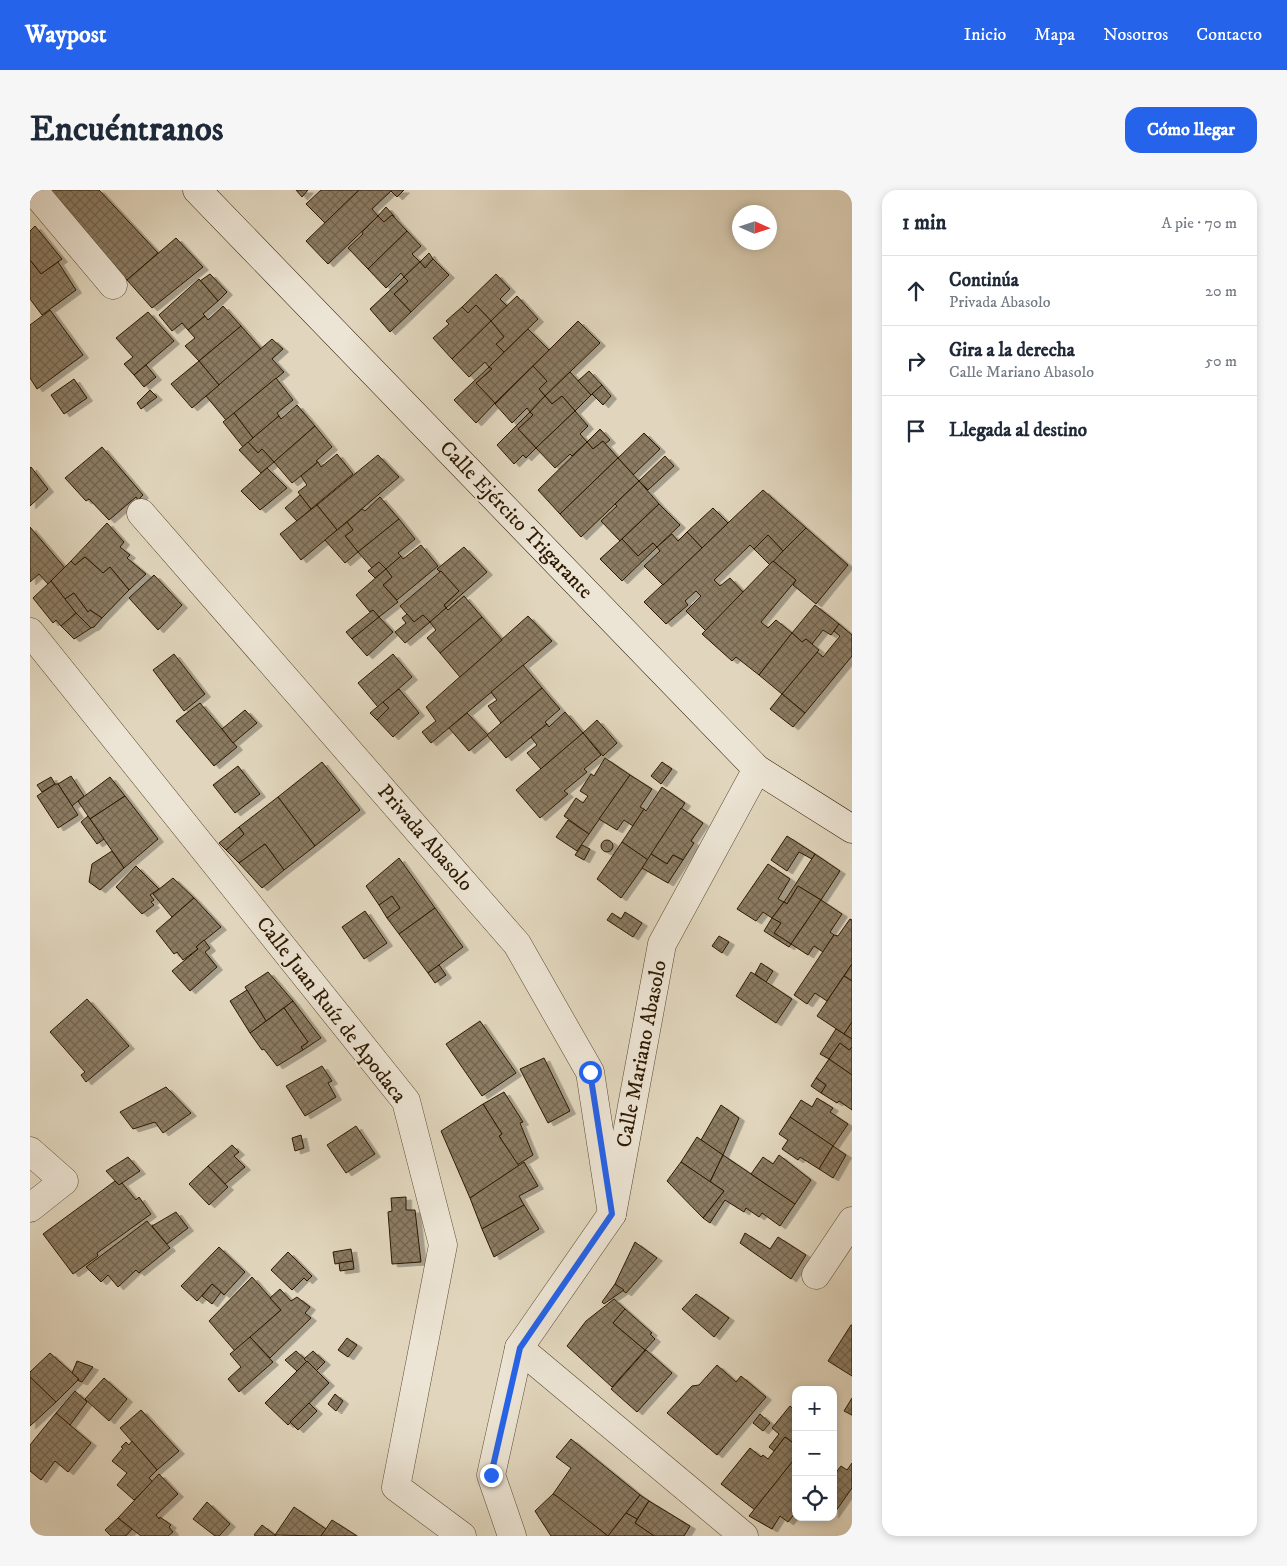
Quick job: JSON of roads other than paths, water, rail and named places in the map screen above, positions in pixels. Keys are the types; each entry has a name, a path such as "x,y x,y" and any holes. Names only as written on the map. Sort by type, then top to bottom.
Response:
{"street":[{"path":"33,190 113,285"},
{"name":"Calle Ejército Trigarante","path":"197,190 757,769 852,829"},
{"name":"Privada Abasolo","path":"141,514 517,944 590,1072 612,1214"},
{"name":"Calle Juan Ruíz de Apodaca","path":"30,632 406,1101 443,1245 396,1487 462,1536"},
{"name":"Calle Mariano Abasolo","path":"512,1536 491,1475 520,1348 612,1214 662,944 757,769"},
{"path":"30,1150 64,1181 30,1208"},
{"path":"816,1275 852,1221"},
{"path":"520,1348 744,1536"}]}
